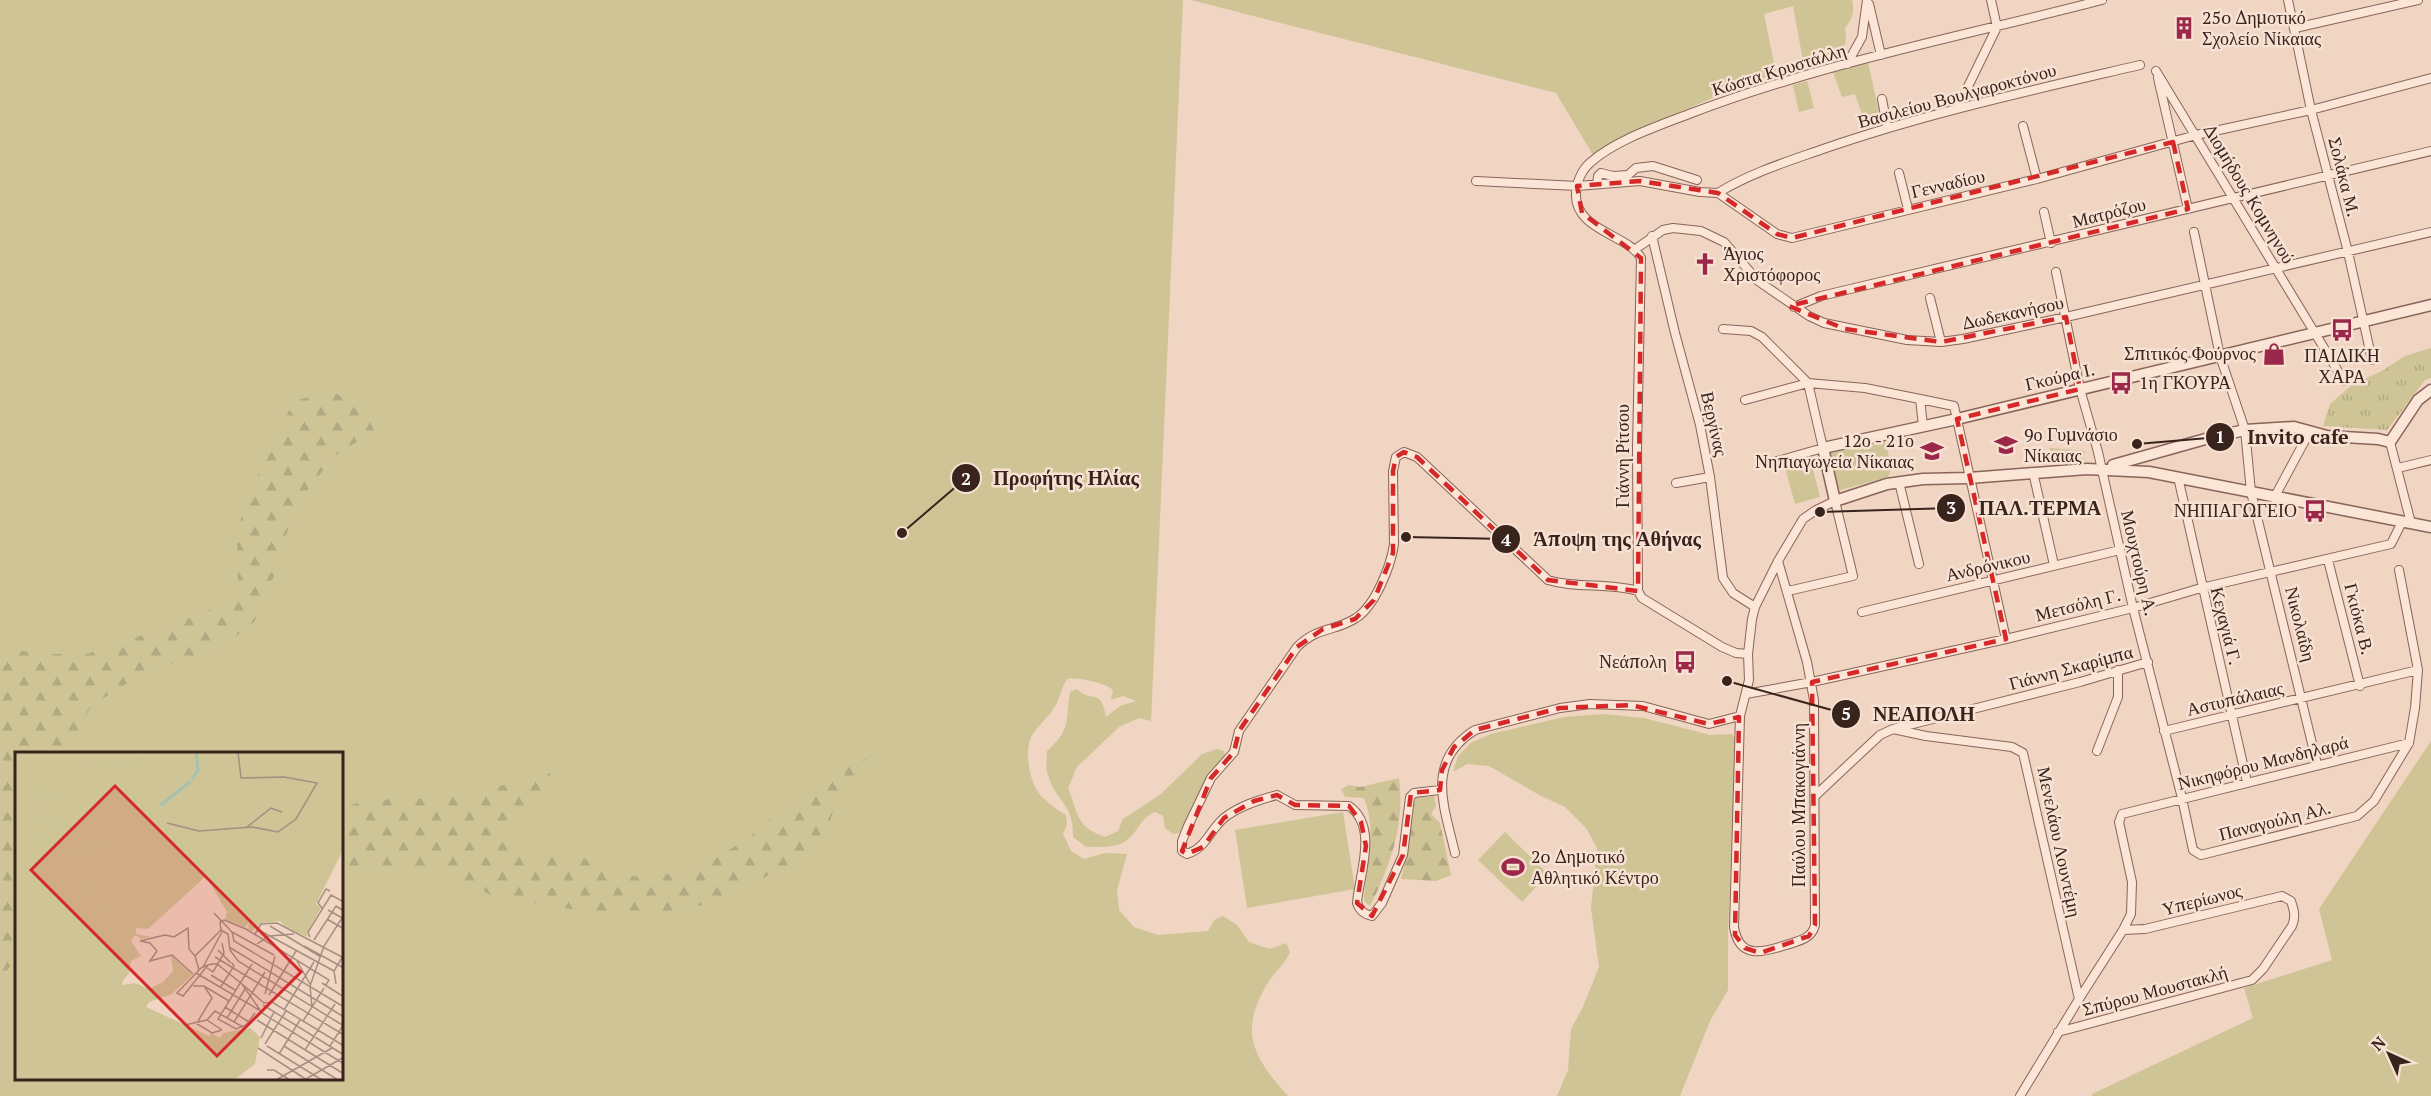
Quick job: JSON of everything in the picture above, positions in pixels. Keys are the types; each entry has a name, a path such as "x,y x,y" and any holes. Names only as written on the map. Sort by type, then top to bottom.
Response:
{"street":[{"path":"1867,0 1881,55"},
{"path":"1847,64 1862,37 1867,0"},
{"path":"1958,107 1997,27 1991,0"},
{"name":"Κώστα Κρυστάλλη","path":"1577,186 1583,171 1600,155 1652,129 1717,104 1847,64 2102,0"},
{"name":"Σολάκα Μ.","path":"2288,0 2311,110 2348,252 2372,360"},
{"path":"2295,28 2418,0"},
{"name":"Βασιλείου Βουλγαροκτόνου","path":"1718,193 1730,185 1775,167 1887,126 1958,107 2140,65"},
{"name":"Διομήδους Κομνηνού","path":"2173,142 2156,70 2344,381"},
{"name":"Γενναδίου","path":"1476,181 1577,186 1640,181 1718,193 1777,234 1792,238 2037,179 2196,135 2311,110 2431,78"},
{"path":"1882,99 1887,126"},
{"path":"2023,126 2037,179"},
{"path":"2173,142 2188,209"},
{"name":"Ματρόζου","path":"1794,307 1821,296 2431,151"},
{"path":"1597,184 1601,173 1613,176 1628,175 1636,168 1653,166 1697,180"},
{"path":"1899,173 1908,209"},
{"path":"1577,186 1576,203 1582,213 1602,231 1634,250"},
{"path":"2044,212 2051,243"},
{"name":"Δωδεκανήσου","path":"1634,250 1652,236 1673,228 1694,230 1714,236 1732,250 1758,281 1794,307 1824,323 1907,340 1941,342 2066,317 2431,232"},
{"name":"Νικολαΐδη","path":"2194,232 2220,356 2245,430 2251,492 2318,764"},
{"name":"Βεργίνας","path":"1652,236 1675,333 1697,411 1710,477 1723,578 1733,593 1755,607"},
{"name":"Γιάννη Ρίτσου","path":"1634,250 1641,258 1642,272 1636,448 1638,591"},
{"name":"Μουχτούρη Α.","path":"2056,272 2080,389 2102,468 2133,608 2182,798 2193,850 2201,855"},
{"path":"1930,298 1941,342"},
{"name":"Γκούρα Ι.","path":"1767,464 1823,448 1957,419 2431,305"},
{"path":"1723,329 1751,331 1762,337 1808,383 1853,576 1788,591"},
{"path":"1745,400 1808,383 1865,388 1954,406 2006,639"},
{"path":"2390,442 2418,400 2431,390"},
{"path":"1920,399 1923,426"},
{"path":"2102,468 2245,430 2294,427 2309,433 2390,442"},
{"path":"2274,498 2309,433"},
{"path":"2390,442 2398,468 2407,522"},
{"path":"1440,790 1414,793 1410,797 1403,855 1382,903 1372,916 1365,915 1357,903 1366,846 1361,822 1355,810 1349,806 1294,805 1277,795 1254,801 1224,818 1210,834 1203,847 1187,854 1182,851 1182,841 1211,778 1234,752 1239,731 1297,647 1304,639 1323,629 1355,619 1374,600 1394,544 1393,471 1396,458 1404,452 1417,456 1548,580 1560,584 1617,585 1638,591 1642,598 1729,651 1748,654"},
{"path":"2398,468 2431,460"},
{"path":"1455,853 1440,790 1442,771 1464,736 1475,730 1510,719 1590,704 1643,706 1709,724 1740,716 1749,680 1748,654 1755,607 1778,561 1803,519 1835,501 1899,482 2102,468 2140,470 2431,527"},
{"path":"2033,472 2054,566"},
{"path":"1676,483 1710,477"},
{"name":"Κεχαγιά Γ.","path":"2178,477 2201,588 2233,715 2247,782"},
{"path":"1899,482 1919,564"},
{"name":"Μετσόλη Γ.","path":"1746,694 1812,682 2006,639 2133,608 2201,588 2391,544 2407,522"},
{"name":"Ανδρόνικου","path":"1862,612 2120,550"},
{"name":"Γκιόκα Β.","path":"2328,560 2360,686"},
{"name":"Παύλου Μπακογιάννη","path":"1740,716 1734,927 1739,943 1745,948 1752,951 1768,951 1803,940 1814,931 1814,700 1812,682 1778,561"},
{"path":"2399,570 2418,670 2409,742"},
{"name":"Γιάννη Σκαρίμπα","path":"1815,796 1880,735 1893,729 2080,682 2148,662"},
{"path":"2097,751 2118,697 2118,670"},
{"name":"Αστυπάλαιας","path":"2164,731 2360,686 2418,670"},
{"name":"Μενελάου Λουντέμη","path":"1893,729 1926,736 2012,747 2023,753 2079,999"},
{"name":"Νικηφόρου Μανδηλαρά","path":"2123,930 2131,914 2133,901 2132,882 2119,822 2120,816 2182,798 2409,742"},
{"name":"Παναγούλη Αλ.","path":"2201,855 2357,816 2374,801 2409,742"},
{"name":"Υπερίωνος","path":"2123,930 2145,929 2273,898 2286,897 2291,901 2294,920 2257,975"},
{"path":"2020,1096 2123,930"},
{"name":"Σπύρου Μουστακλή","path":"2058,1032 2244,983 2257,975"}],"highlighted area":[{"path":"2173,142 2188,209 1789,306 1845,329 1941,342 2066,317 2080,389 1957,419 2006,639 1812,682 1815,925 1809,936 1760,953 1745,948 1735,935 1739,717 1709,724 1631,705 1560,708 1475,730 1454,747 1442,770 1440,790 1411,793 1403,855 1372,916 1357,903 1366,846 1361,822 1349,806 1295,805 1277,795 1254,801 1224,818 1203,847 1187,854 1182,851 1211,778 1234,752 1239,731 1297,647 1323,629 1355,619 1374,600 1393,553 1393,471 1396,457 1404,452 1417,457 1548,580 1638,591 1641,258 1582,213 1577,186 1640,181 1718,193 1777,234 1792,238"}],"green space":[{"path":"0,0 1183,0 1151,721 1139,718 1119,727 1077,767 1068,788 1079,819 1095,833 1105,837 1118,831 1123,819 1161,794 1202,754 1217,749 1224,751 1225,755 1186,832 1173,834 1165,828 1163,816 1155,812 1146,817 1124,842 1100,847 1086,847 1073,837 1071,816 1055,792 1047,772 1047,751 1064,730 1070,692 1077,689 1087,696 1098,698 1104,707 1106,717 1120,706 1136,701 1123,696 1111,700 1113,690 1109,687 1091,681 1067,679 1054,708 1031,737 1028,762 1037,791 1066,815 1067,825 1063,834 1071,851 1084,859 1105,853 1127,854 1117,890 1119,910 1134,927 1158,935 1208,931 1214,920 1223,916 1237,925 1249,942 1270,949 1286,943 1290,952 1259,999 1252,1029 1253,1042 1258,1055 1265,1068 1288,1096 0,1096"},
{"path":"1191,0 1852,0 1853,12 1845,28 1846,38 1840,52 1828,59 1804,66 1793,6 1764,14 1776,73 1683,111 1593,155 1556,93"},
{"path":"1868,62 1881,122 1866,126 1855,94 1842,97 1833,72"},
{"path":"1807,81 1814,108 1799,112 1793,85"},
{"path":"2431,348 2431,378 2425,380 2387,430 2323,426 2330,404 2353,384 2382,371 2405,356"},
{"path":"332,391 366,412 374,431 336,455 295,505 275,573 254,622 219,650 146,671 91,706 72,742 82,752 15,752 15,959 0,980 0,646 36,654 87,654 178,623 222,604 238,586 237,529 264,460 294,401"},
{"path":"1884,439 1892,467 1888,477 1833,492 1827,453"},
{"path":"2050,448 2085,451 2082,462 2047,464"},
{"path":"1810,457 1820,497 1795,504 1784,464"},
{"path":"1603,714 1644,718 1710,735 1732,734 1736,739 1728,932 1728,990 1710,1021 1680,1096 1557,1096 1568,1070 1571,1029 1599,967 1591,908 1597,848 1586,828 1565,807 1489,766 1467,764 1453,772 1458,756 1472,742 1491,734 1564,717"},
{"path":"2431,741 2431,1096 2092,1096 2253,1018 2244,988 2332,960 2319,909"},
{"path":"867,759 841,790 827,829 800,858 725,899 661,916 582,911 492,896 442,867 377,867 344,872 344,808 373,800 428,798 459,794 551,773 520,823 502,842 519,856 574,852 605,870 643,878 699,869 748,838 830,770"},
{"path":"1399,778 1400,812 1395,843 1370,906 1364,901 1370,849 1368,811 1364,798 1345,797 1341,789 1349,785 1360,787"},
{"path":"1434,796 1436,806 1431,814 1440,823 1451,875 1436,881 1401,879 1408,850 1413,798"},
{"path":"1343,812 1355,889 1247,908 1235,830"},
{"name":"2o Δημοτικό Αθλητικό Κέντρο","path":"1505,832 1548,874 1522,902 1478,860"}],"place":[{"name":"25o Δημοτικό Σχολείο Νίκαιας","path":"2184,28"},
{"name":"Άγιος Χριστόφορος","path":"1705,264"},
{"name":"ΠΑΙΔΙΚΗ ΧΑΡΑ","path":"2342,330"},
{"name":"Σπιτικός Φούρνος","path":"2274,354"},
{"name":"1η ΓΚΟΥΡΑ","path":"2121,383"},
{"name":"Invito cafe","path":"2137,444"},
{"name":"9ο Γυμνάσιο Νίκαιας","path":"2006,445"},
{"name":"12ο - 21ο Νηπιαγωγεία Νίκαιας","path":"1932,451"},
{"name":"ΝΗΠΙΑΓΩΓΕΙΟ","path":"2315,511"},
{"name":"ΠΑΛ.ΤΕΡΜΑ","path":"1820,512"},
{"name":"Προφήτης Ηλίας","path":"902,533"},
{"name":"Άποψη της Αθήνας","path":"1406,537"},
{"name":"Νεάπολη","path":"1685,662"},
{"name":"ΝΕΑΠΟΛΗ","path":"1727,681"},
{"name":"2o Δημοτικό Αθλητικό Κέντρο","path":"1513,867"}]}
